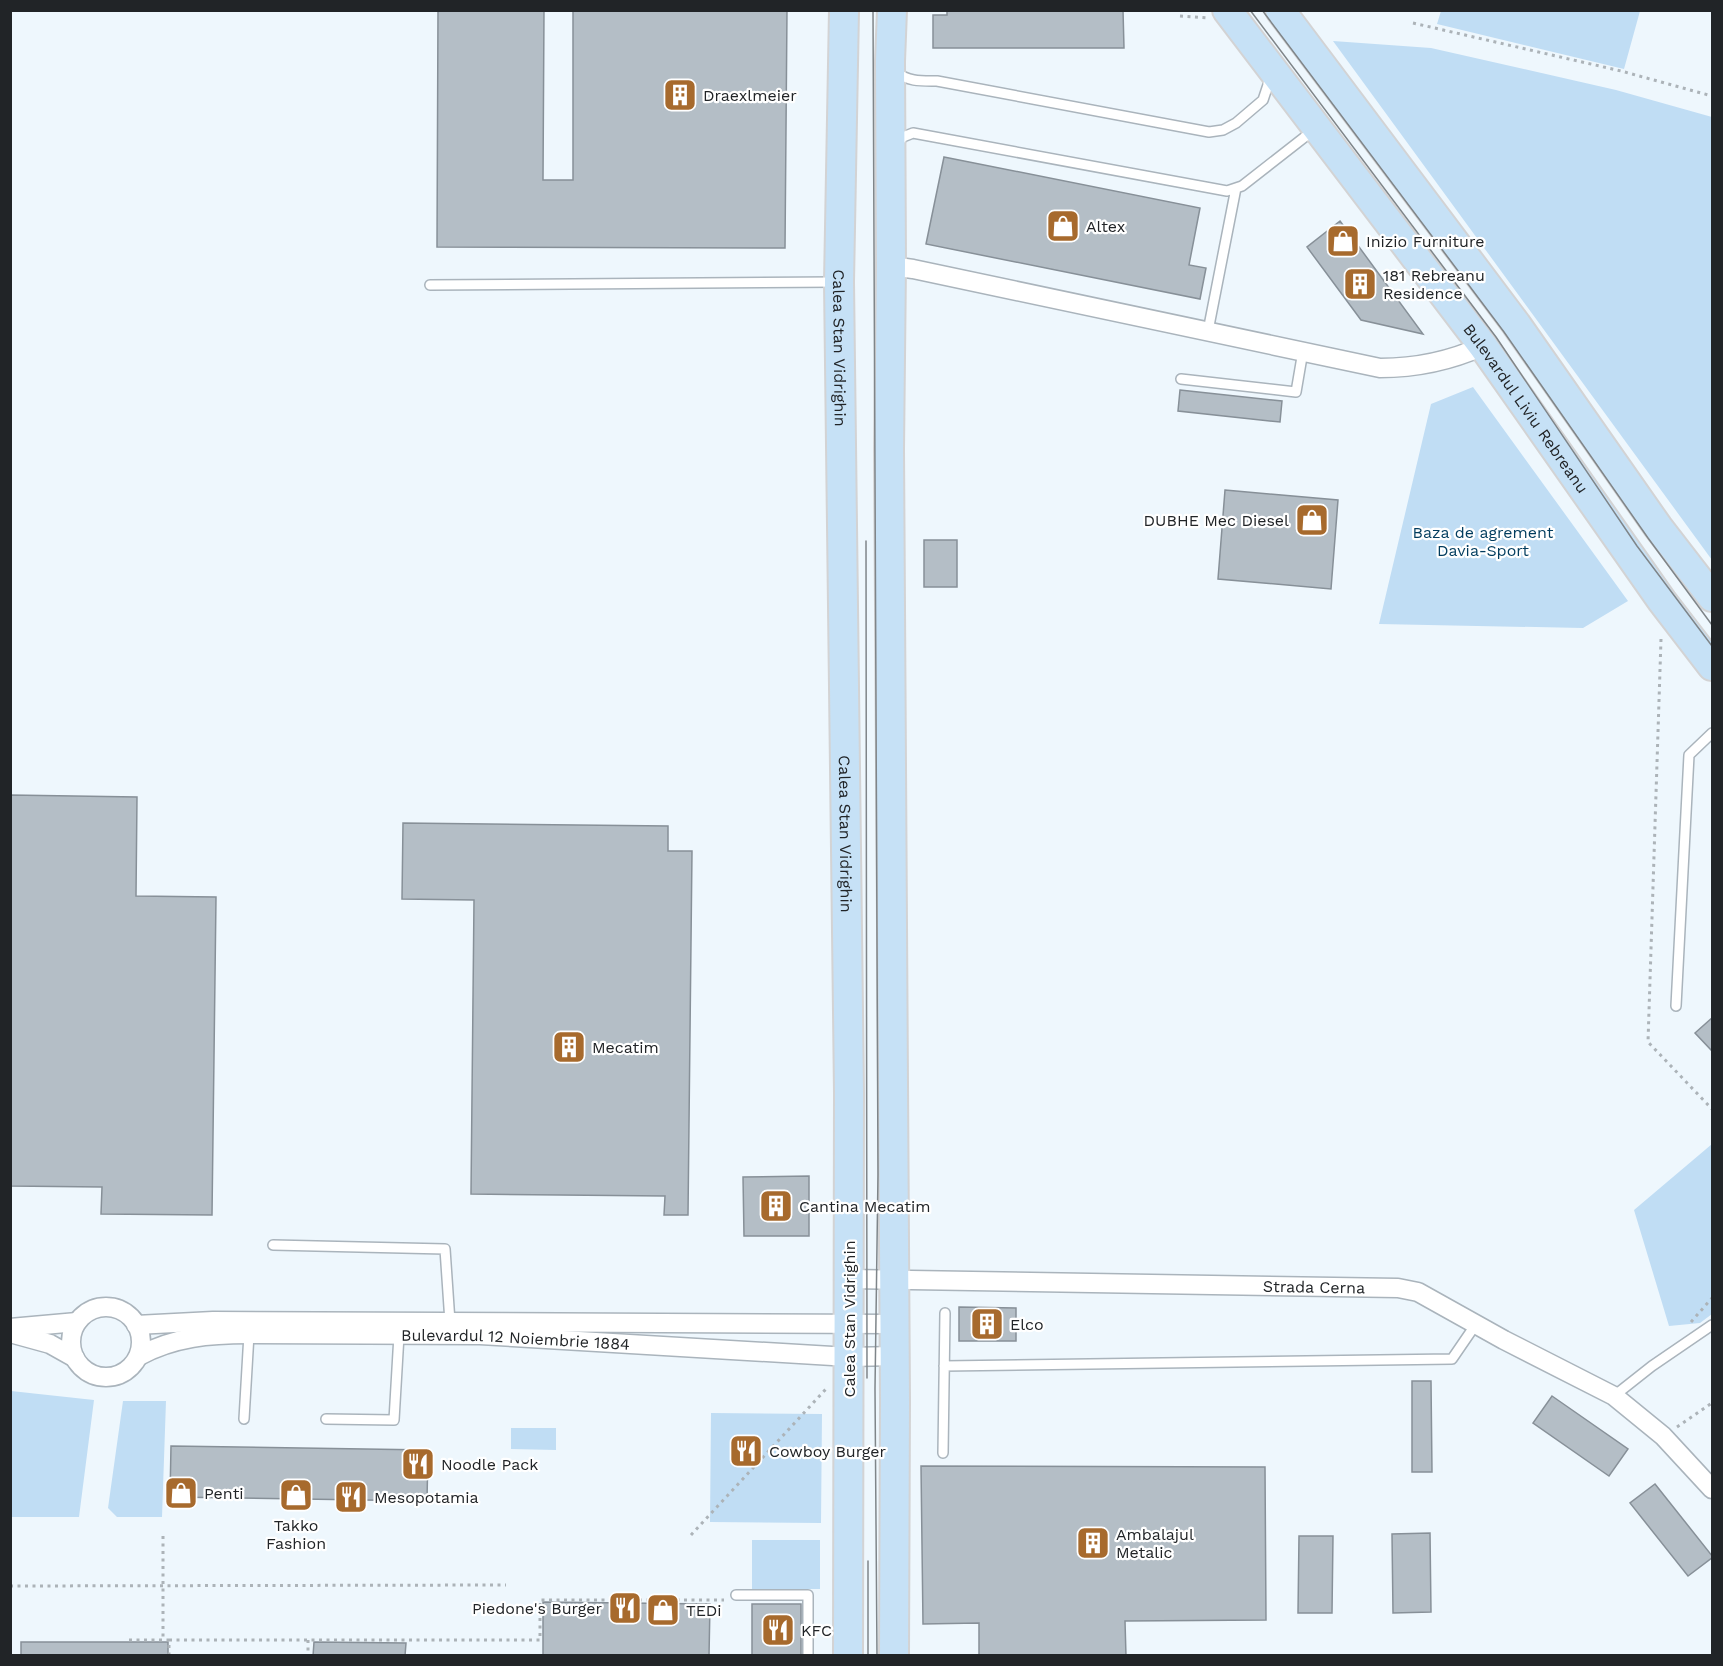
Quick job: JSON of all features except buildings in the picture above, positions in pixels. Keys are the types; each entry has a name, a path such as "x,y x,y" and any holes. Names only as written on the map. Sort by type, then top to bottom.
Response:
{"main road":[{"name":"Calea Stan Vidrighin","path":"844,10 839,282 850,1279 848,1656"},
{"path":"892,10 889,449 895,1356 894,1656"},
{"path":"1280,10 1516,324 1658,527 1713,597"},
{"name":"Bulevardul Liviu Rebreanu","path":"1218,14 1266,62 1483,346 1662,601 1713,666"}],"street":[{"path":"891,266 1380,368 1407,368 1440,362 1483,346"},
{"name":"Strada Cerna","path":"850,1279 1398,1288 1418,1292 1614,1396 1662,1436 1713,1490"},
{"path":"10,1328 77,1322 93,1310 113,1308 122,1311 136,1325 141,1345 139,1356 125,1372 104,1377 87,1371 75,1358 50,1344 10,1333"},
{"name":"Bulevardul 12 Noiembrie 1884","path":"136,1325 213,1321 894,1324"},
{"path":"75,1358 72,1340 77,1322"},
{"name":"Bulevardul 12 Noiembrie 1884","path":"139,1356 156,1346 178,1340 213,1334 249,1334 480,1335 849,1357 895,1356"}],"lane":[{"path":"890,61 897,73 913,81 937,81 1209,132 1223,130 1236,123 1263,100 1268,85 1266,62"},
{"path":"890,152 903,137 913,133 1227,191 1242,186 1306,136 1321,135"},
{"path":"1208,331 1236,188"},
{"path":"430,285 839,282"},
{"path":"1181,379 1296,392 1303,351"},
{"path":"1676,1006 1689,755 1713,733"},
{"path":"273,1245 446,1249 450,1322"},
{"path":"943,1453 945,1313"},
{"path":"944,1366 1452,1359 1476,1324"},
{"path":"1614,1396 1652,1366 1713,1325"},
{"path":"244,1419 249,1334"},
{"path":"326,1419 394,1420 399,1335"},
{"path":"736,1595 808,1595 808,1656"}],"path":[{"path":"1179,16 1218,14"},
{"path":"1413,23 1621,71 1713,96"},
{"path":"1662,601 1648,1042 1713,1109"},
{"path":"691,1535 827,1388"},
{"path":"1662,1436 1713,1403"},
{"path":"163,1536 163,1640"},
{"path":"10,1586 506,1585"},
{"path":"129,1640 540,1640 540,1600 725,1600"},
{"path":"169,1640 169,1656"},
{"path":"308,1640 308,1656"}],"green space":[{"path":"1441,10 1640,11 1624,69 1437,24"},
{"path":"1333,41 1431,48 1616,90 1712,117 1712,560"},
{"name":"Baza de agrement Davia-Sport","path":"1473,387 1628,601 1583,628 1379,624 1431,404"},
{"path":"1712,1144 1712,1314 1700,1323 1669,1326 1634,1210"},
{"path":"11,1391 94,1400 79,1517 11,1517"},
{"path":"123,1401 166,1401 162,1517 117,1517 108,1508"},
{"path":"711,1413 822,1414 821,1523 710,1522"},
{"path":"511,1428 556,1428 556,1450 511,1449"},
{"path":"752,1540 820,1540 820,1589 752,1589"}],"tram line":[{"path":"873,10 878,1174 875,1389 877,1656"},
{"path":"1250,10 1496,337 1637,546 1712,646"},
{"path":"1262,10 1504,332 1648,538 1712,625"},
{"path":"866,541 867,1378"},
{"path":"868,1561 868,1656"}],"place":[{"name":"Draexlmeier","path":"680,95"},
{"name":"Altex","path":"1063,226"},
{"name":"Inizio Furniture","path":"1343,241"},
{"name":"181 Rebreanu Residence","path":"1360,284"},
{"name":"DUBHE Mec Diesel","path":"1312,520"},
{"name":"Mecatim","path":"569,1047"},
{"name":"Cantina Mecatim","path":"776,1206"},
{"name":"Elco","path":"987,1324"},
{"name":"Cowboy Burger","path":"746,1451"},
{"name":"Noodle Pack","path":"418,1464"},
{"name":"Penti","path":"181,1493"},
{"name":"Takko Fashion","path":"296,1495"},
{"name":"Mesopotamia","path":"351,1497"},
{"name":"Ambalajul Metalic","path":"1093,1543"},
{"name":"Piedone's Burger","path":"625,1608"},
{"name":"TEDi","path":"663,1610"},
{"name":"KFC","path":"778,1630"}]}
